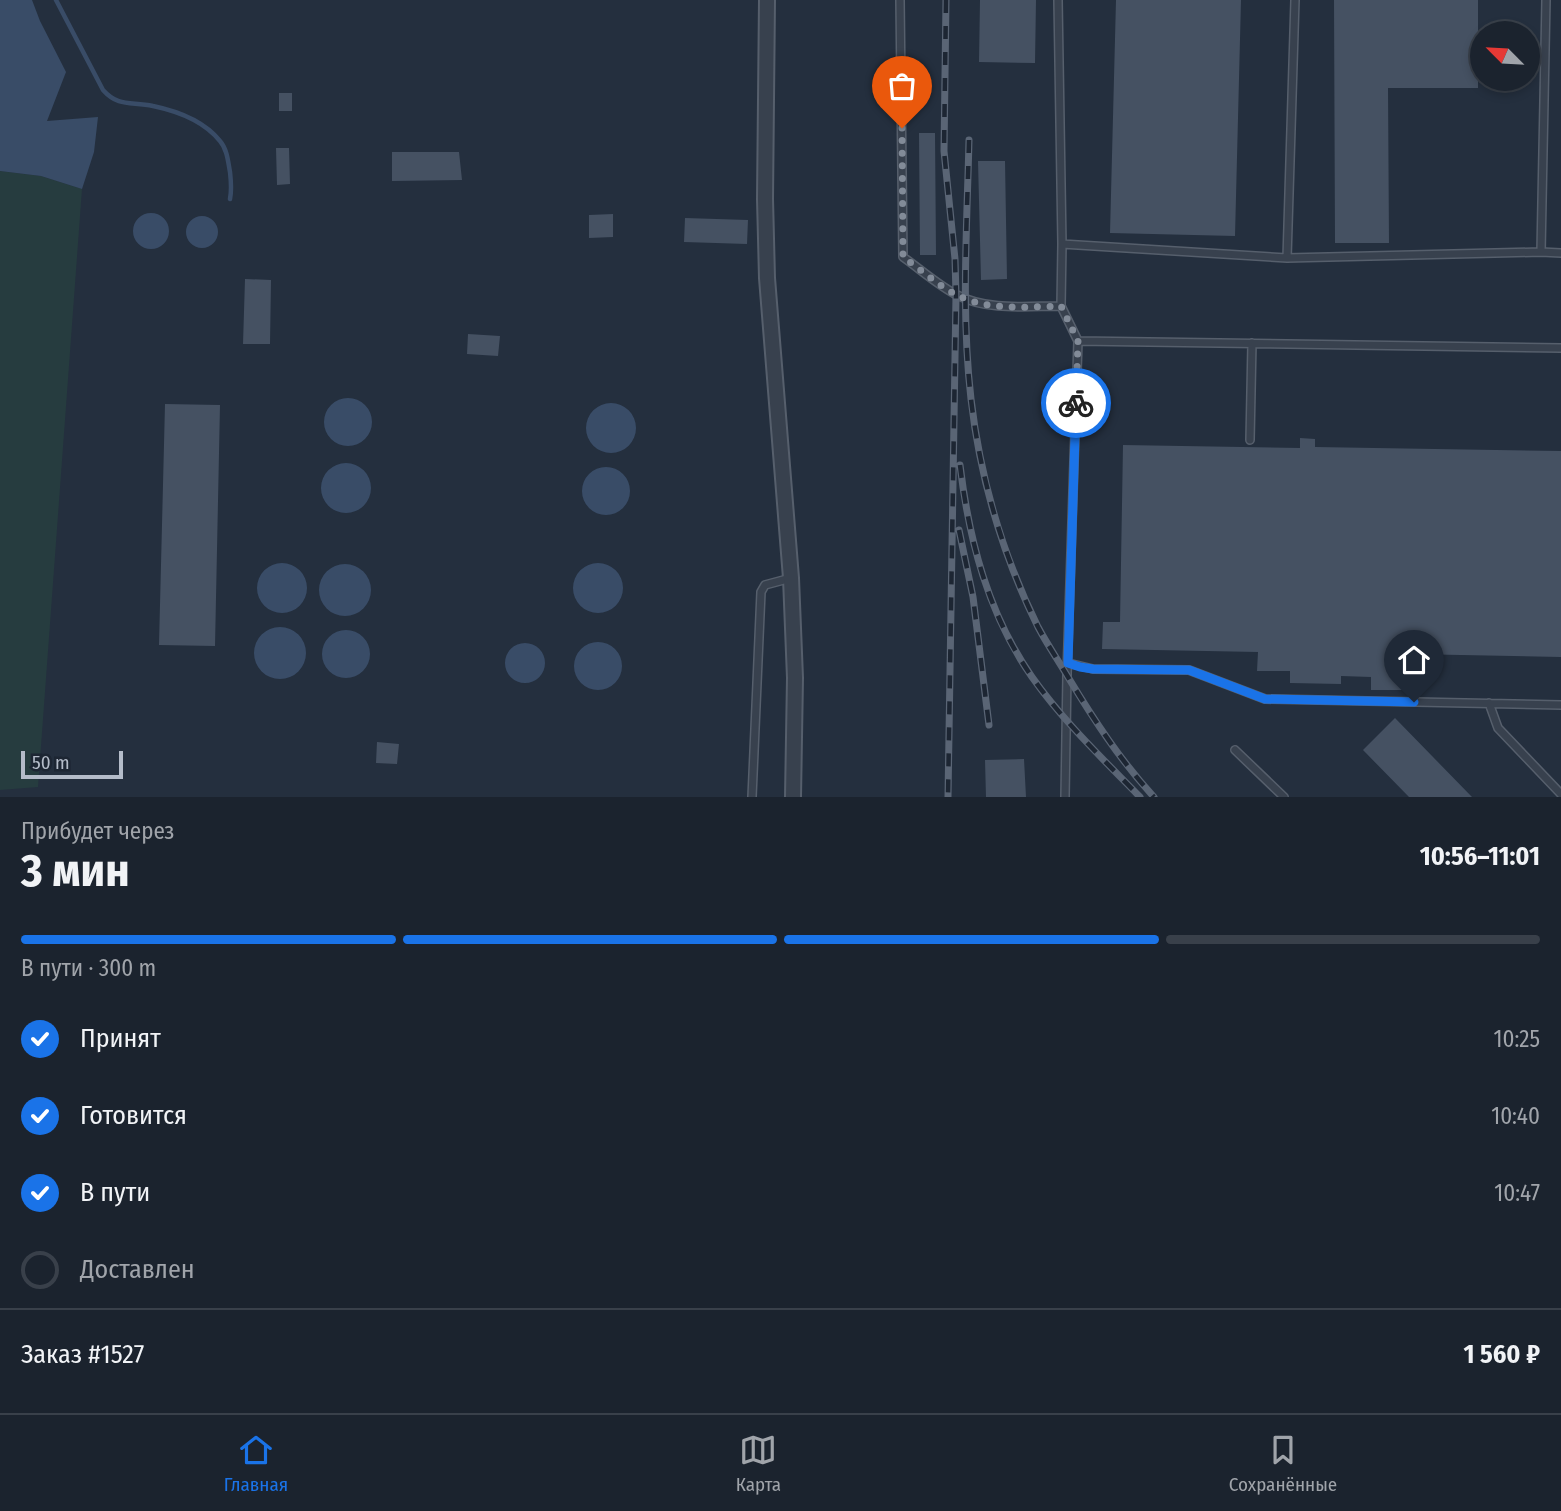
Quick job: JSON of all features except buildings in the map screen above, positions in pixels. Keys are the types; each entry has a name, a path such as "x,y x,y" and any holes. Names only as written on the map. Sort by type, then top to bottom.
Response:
{"street":[{"path":"767,0 767,278 791,578 795,678 793,797"}],"lane":[{"path":"900,0 903,257 956,295 974,302 1001,306 1061,306"},
{"path":"1058,0 1061,306 1078,341 1065,797"},
{"path":"1287,258 1295,0"},
{"path":"1541,252 1546,0"},
{"path":"1062,244 1287,258 1561,253"},
{"path":"1078,341 1561,348"},
{"path":"1250,440 1252,343"},
{"path":"752,797 761,592 765,585 791,578"},
{"path":"1068,663 1093,669 1189,670 1265,699 1561,705"},
{"path":"1489,703 1498,728 1561,794"},
{"path":"1235,750 1275,794 1284,797"}],"green space":[{"path":"0,171 41,176 82,189 38,787 0,790"}],"water":[{"path":"0,0 32,0 66,72 47,121 98,117 94,152 82,189 41,176 0,171"},
{"path":"151,213 164,218 169,231 164,244 151,249 138,244 133,231 138,218"},
{"path":"202,216 213,221 218,232 213,243 202,248 191,243 186,232 191,221"},
{"path":"348,398 365,405 372,422 365,439 348,446 331,439 324,422 331,405"},
{"path":"611,403 628,411 636,428 628,445 611,453 594,445 586,428 594,411"},
{"path":"346,463 363,471 371,488 363,505 346,513 329,505 321,488 329,471"},
{"path":"606,467 623,474 630,491 623,508 606,515 589,508 582,491 589,474"},
{"path":"282,563 300,570 307,588 300,606 282,613 264,606 257,588 264,570"},
{"path":"598,563 616,570 623,588 616,606 598,613 580,606 573,588 580,570"},
{"path":"345,564 355,566 363,572 369,580 369,600 363,608 355,614 345,616 335,614 327,608 321,600 319,590 321,580 327,572 335,566"},
{"path":"280,627 290,629 298,635 304,643 304,663 298,671 290,677 280,679 270,677 262,671 256,663 254,653 256,643 262,635 270,629"},
{"path":"346,630 363,637 370,654 363,671 346,678 329,671 322,654 329,637"},
{"path":"598,642 607,643 615,649 621,657 621,675 615,683 607,689 598,690 589,689 581,683 575,675 574,666 575,657 581,649 589,643"},
{"path":"525,643 539,649 545,663 539,677 525,683 511,677 505,663 511,649"}],"waterway":[{"path":"56,0 103,90 109,96 120,102 153,106 181,114 214,134 226,151 231,185 230,199"}],"railway":[{"path":"946,0 944,151 956,295 948,797"},
{"path":"969,140 966,270 968,367 980,458 995,516 1025,600 1041,633 1108,739 1154,797"},
{"path":"960,465 975,548 1003,628 1032,677 1057,709 1140,797"},
{"path":"959,530 973,597 989,725"}],"way so far":[{"path":"902,128 903,257 956,295 974,302 1001,306 1061,306 1078,341 1076,403"}],"route":[{"path":"1076,403 1068,663 1093,669 1189,670 1265,699 1414,702"}]}
